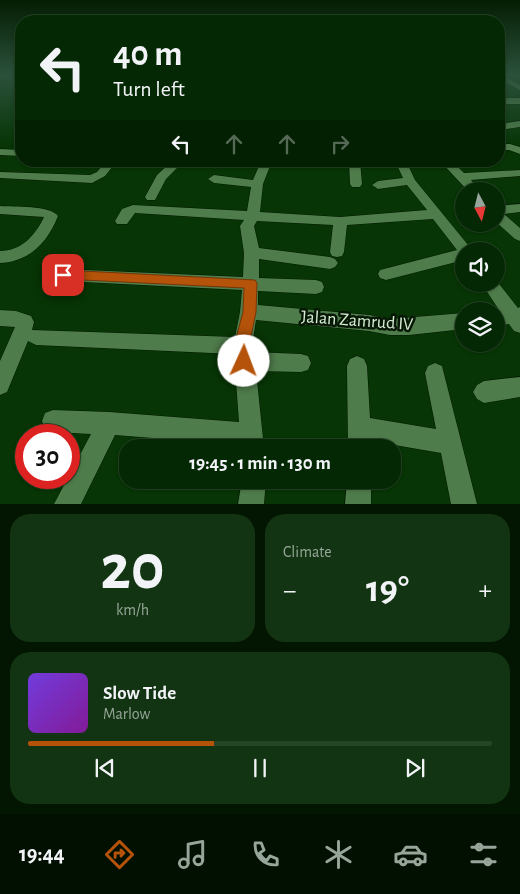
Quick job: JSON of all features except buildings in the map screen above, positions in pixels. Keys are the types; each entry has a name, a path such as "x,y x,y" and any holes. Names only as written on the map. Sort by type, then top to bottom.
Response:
{"street":[{"path":"505,101 520,101"},
{"path":"505,103 520,111"},
{"path":"505,126 520,124"},
{"path":"505,126 520,133"},
{"path":"505,147 520,150"},
{"path":"0,152 15,153"},
{"path":"0,175 92,179 101,174 107,167"},
{"path":"151,197 161,177 172,167"},
{"path":"252,439 243,353 249,312 252,253 247,226 253,216 257,184 264,167"},
{"path":"355,167 356,184"},
{"path":"403,167 410,181 459,242"},
{"path":"451,167 467,182"},
{"path":"462,177 520,173"},
{"path":"214,179 257,184"},
{"path":"378,185 410,181"},
{"path":"505,209 520,208"},
{"path":"122,220 127,212 133,209 340,221 436,214"},
{"path":"0,210 46,212 51,216 50,221 31,247 22,253 9,257 0,256"},
{"path":"252,253 333,257 340,221"},
{"path":"505,222 520,236"},
{"path":"386,274 455,256"},
{"path":"63,275 164,278 316,287"},
{"path":"495,292 512,319"},
{"name":"Jalan Zamrud IV","path":"249,312 369,323 390,327 455,322"},
{"path":"0,318 16,319 24,322 23,331 0,385"},
{"path":"36,337 243,353 302,363"},
{"path":"357,366 360,437 450,443"},
{"path":"435,373 464,504"},
{"path":"484,392 520,386"},
{"path":"53,421 109,423 236,439"},
{"path":"68,504 109,423"},
{"path":"251,504 253,489"},
{"path":"358,504 359,489"}],"route":[{"path":"63,275 250,283 249,312 242,346 244,361"}]}
